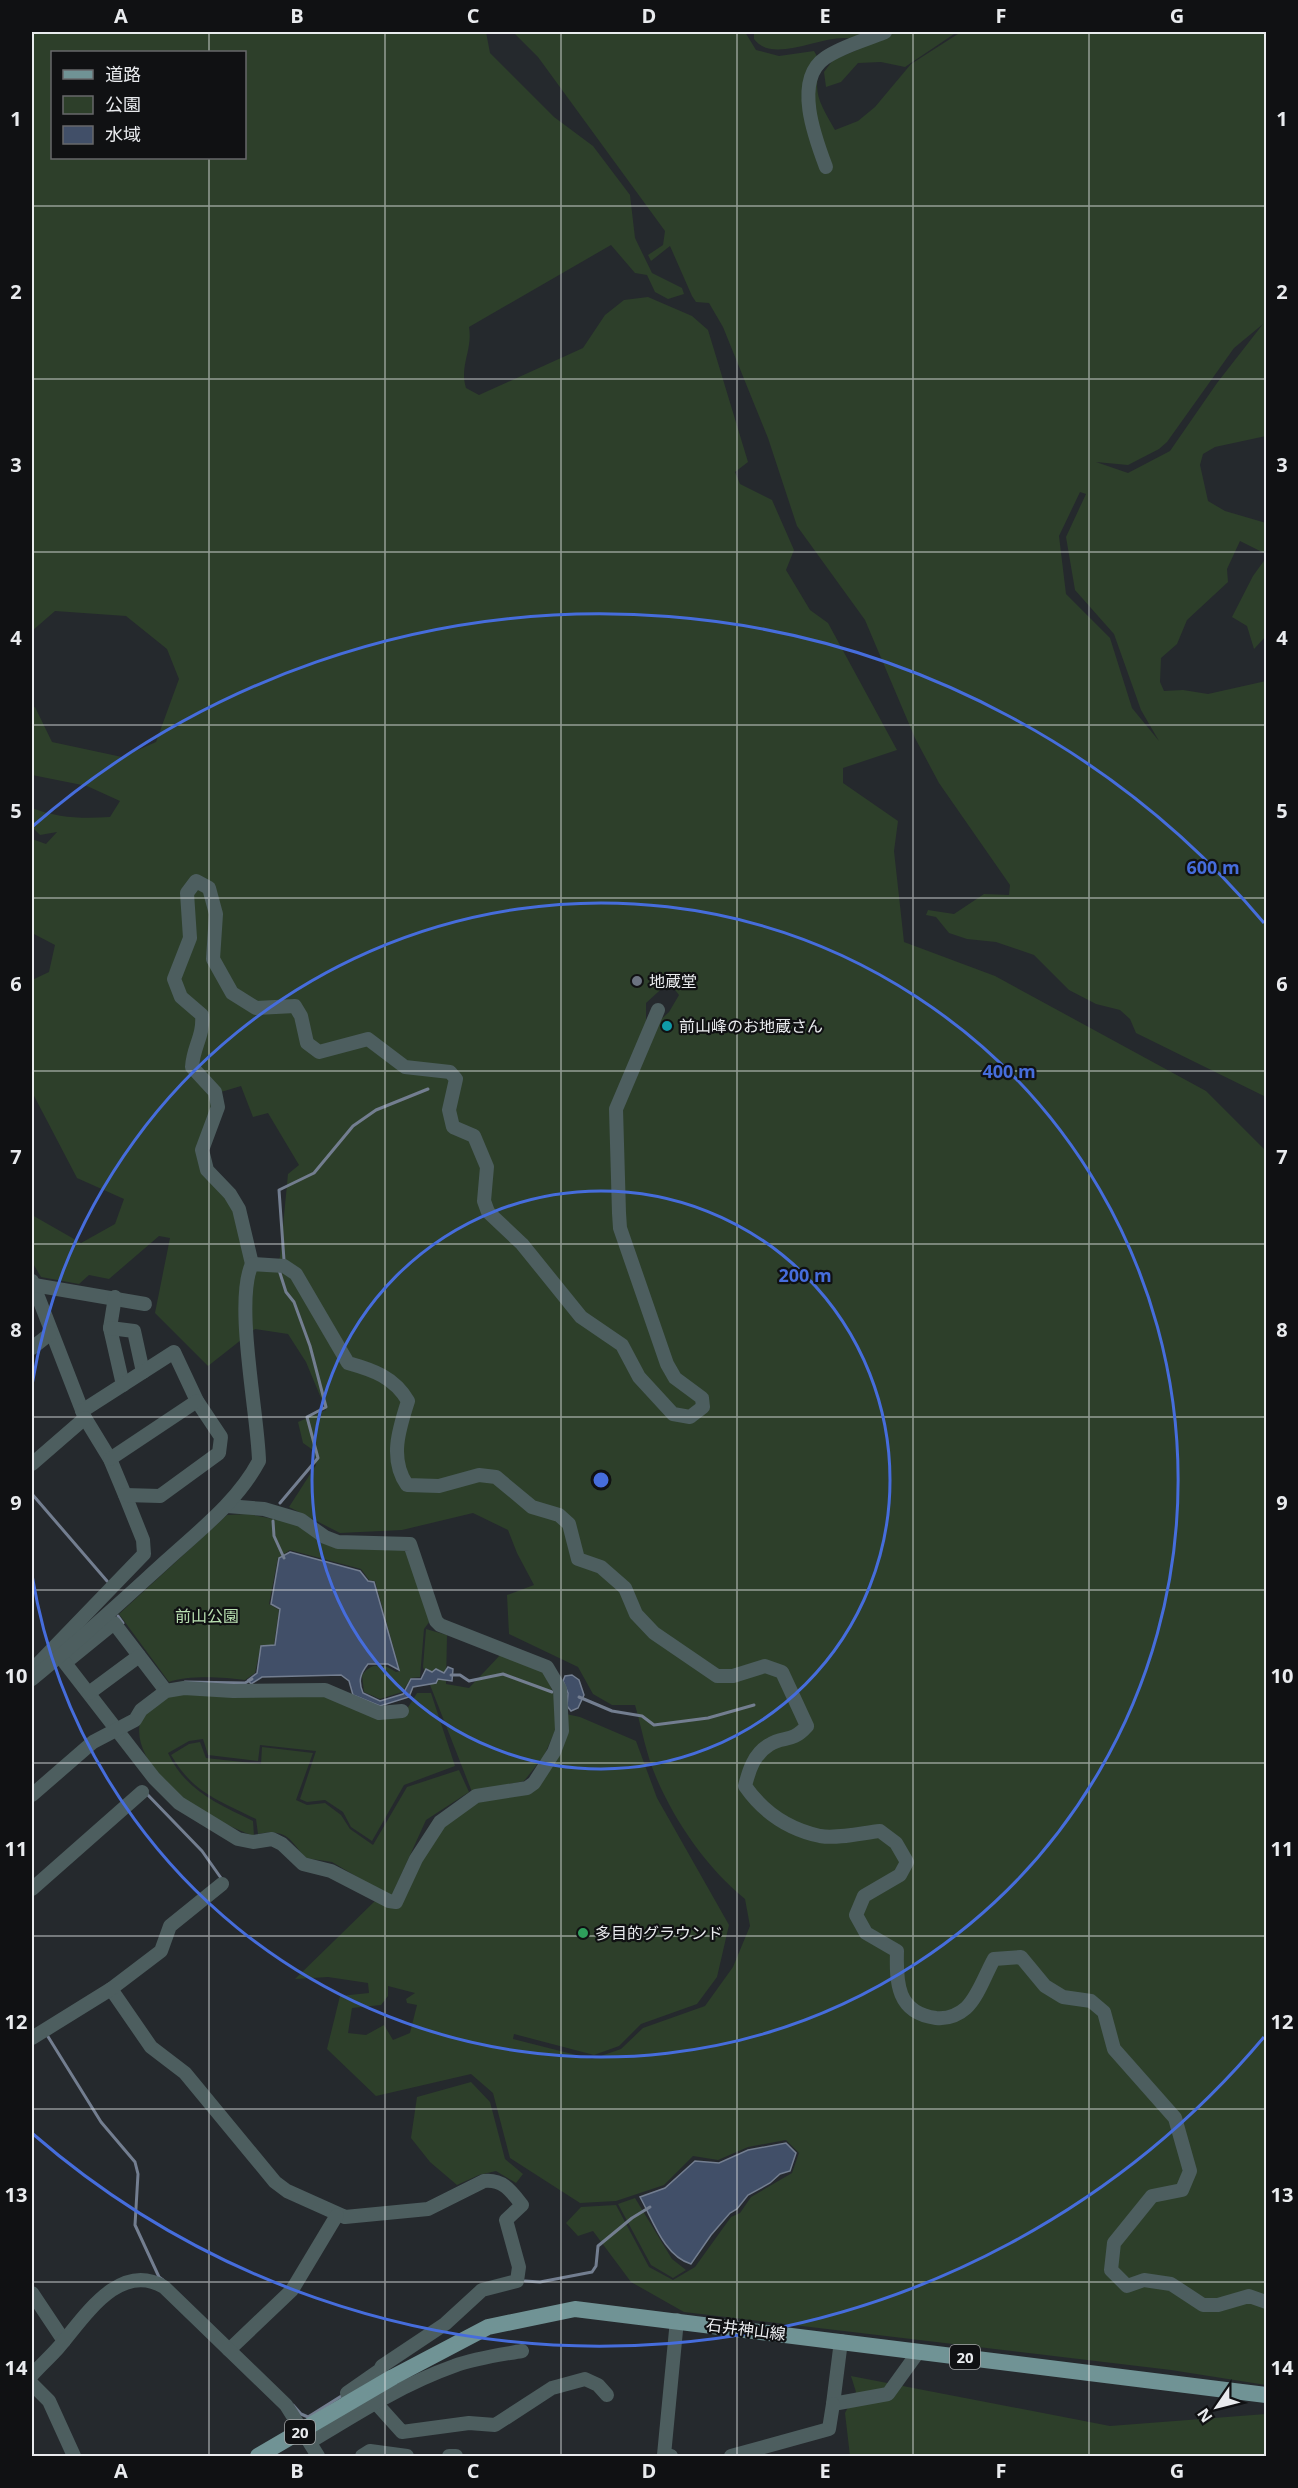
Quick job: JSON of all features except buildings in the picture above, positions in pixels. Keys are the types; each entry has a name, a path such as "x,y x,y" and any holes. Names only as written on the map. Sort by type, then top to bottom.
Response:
{"main road":[{"name":"石井神山線","path":"258,2457 307,2436 352,2401 488,2327 575,2310 677,2320 1266,2395"}],"street":[{"path":"826,167 817,142 810,102 809,83 814,69 824,58 885,32"},
{"path":"32,1679 104,1618 226,1506 243,1488 259,1461 246,1317 247,1275 252,1264 239,1209 230,1194 207,1170 202,1150 218,1107 215,1092 192,1067 193,1051 203,1031 202,1015 181,998 174,979 190,938 188,892 196,881 209,888 216,914 213,959 232,993 256,1008 295,1006 301,1016 307,1043 319,1052 368,1039 405,1067 450,1072 456,1079 448,1110 453,1127 474,1136 487,1167 484,1201 488,1212 522,1244 581,1317 621,1345 639,1377 674,1414 690,1417 703,1407 702,1398 675,1378 667,1364 620,1228 616,1109 658,1010"},
{"path":"252,1264 273,1264 293,1271 348,1364 375,1370 399,1387 408,1401 400,1425 397,1471 407,1485 440,1486 478,1475 496,1477 532,1507 560,1515 569,1524 578,1559 601,1567 625,1588 636,1614 654,1634 717,1676 733,1676 765,1666 783,1672 807,1726 797,1737 769,1745 750,1764 745,1786 756,1802 781,1822 821,1836 880,1831 896,1843 907,1862 900,1875 864,1896 856,1915 866,1932 897,1951 896,1979 904,2001 922,2016 948,2019 967,2007 993,1959 1021,1957 1045,1986 1063,1997 1091,2001 1104,2012 1114,2049 1175,2118 1190,2171 1182,2190 1152,2196 1114,2243 1111,2270 1127,2286 1144,2280 1171,2284 1203,2305 1218,2305 1249,2296 1266,2301"},
{"path":"32,1670 144,1554 143,1540 110,1459 84,1414 51,1333 37,1307 33,1283 145,1304"},
{"path":"115,1297 110,1328 123,1385"},
{"path":"110,1328 134,1331 143,1372"},
{"path":"32,1348 51,1333"},
{"path":"32,1464 84,1414 174,1352 197,1401 221,1437 219,1453 160,1496 125,1495"},
{"path":"110,1459 197,1401"},
{"path":"65,1663 154,1778 179,1803 238,1839 253,1842 272,1839 282,1844 303,1864 331,1871 389,1901 396,1902 416,1859 440,1822 476,1796 527,1788 554,1752 562,1731 560,1689 547,1667 440,1625 436,1621 410,1544 338,1542 326,1537 302,1520 264,1509 226,1506"},
{"path":"32,1689 114,1623 166,1691"},
{"path":"89,1693 139,1656"},
{"path":"32,1795 93,1742 135,1720 141,1710 166,1691 184,1688 325,1690 379,1713 402,1711"},
{"path":"32,1877 142,1787 32,1889"},
{"path":"32,2038 111,1989 161,1951 170,1926 222,1884"},
{"path":"111,1989 151,2047 185,2073 275,2182 287,2191 337,2215 351,2217 428,2209 484,2181 494,2180 502,2182 522,2205 506,2220 519,2267 517,2282 482,2290 445,2324 382,2366 380,2370 347,2393 352,2401"},
{"path":"231,2348 292,2290 337,2215"},
{"path":"32,2375 112,2289 126,2281 145,2279 164,2287 231,2348 286,2405 318,2457"},
{"path":"32,2293 64,2341"},
{"path":"52,2323 63,2325 82,2319"},
{"path":"671,2457 664,2455 677,2320"},
{"path":"730,2457 829,2429 841,2341"},
{"path":"307,2436 455,2365 522,2351"},
{"path":"833,2404 888,2394 919,2351"},
{"path":"375,2402 402,2432 469,2423 495,2425 552,2388 585,2379 598,2385 607,2395"},
{"path":"32,2384 49,2400 74,2457"},
{"path":"362,2457 370,2451 407,2457"},
{"path":"449,2457 456,2457"}],"green space":[{"path":"32,32 486,32 490,53 554,117 593,146 630,195 635,238 652,273 682,288 684,294 668,299 655,292 647,275 635,273 611,245 469,327 470,335 464,372 466,388 479,395 583,348 605,315 624,300 648,297 692,316 708,330 748,462 735,472 740,484 772,500 794,550 786,570 810,610 828,623 897,750 843,768 843,783 898,821 894,851 904,942 995,976 1206,1091 1266,1151 1266,2385 1171,2370 684,2312 631,2282 593,2231 578,2236 566,2223 581,2207 616,2205 649,2267 673,2280 695,2267 731,2217 740,2213 751,2197 792,2173 799,2153 786,2140 748,2147 718,2160 693,2156 664,2185 616,2201 580,2203 510,2158 493,2093 471,2074 376,2096 327,2049 340,1996 369,1993 368,1983 328,1977 295,1979 376,1900 393,1907 444,1824 478,1799 530,1792 566,1714 580,1717 636,1741 657,1798 729,1925 717,1977 697,2004 641,2024 619,2046 594,2055 514,2034 513,2039 592,2059 621,2049 643,2028 705,2006 733,1967 750,1926 745,1899 705,1859 682,1827 653,1768 635,1705 612,1705 593,1694 578,1667 509,1634 507,1595 534,1585 508,1530 473,1513 402,1530 340,1533 289,1507 316,1465 313,1450 303,1443 298,1422 326,1410 306,1362 288,1334 255,1329 208,1366 155,1313 170,1238 159,1236 109,1279 89,1275 79,1284 41,1277 32,1262 32,1215 81,1243 115,1224 124,1199 77,1178 32,1092 32,980 49,972 55,945 32,933 32,839 46,844 57,832 40,835 32,827 32,808 70,817 110,817 120,801 87,786 32,775 32,708 35,707 52,742 122,757 156,742 179,679 167,649 126,616 55,611 32,631","holes":["669,982 679,995 669,1012 656,1024 646,1023 646,1003","241,1086 253,1117 268,1113 299,1165 288,1174 280,1257 275,1268 247,1267 235,1210 199,1147 213,1107 211,1095","388,1986 415,1993 406,1999 407,2003 417,2005 410,2033 393,2040 384,2025 366,2035 348,2033 352,2008 381,2005 388,1996"]},
{"path":"513,32 745,32 756,50 779,56 814,51 822,65 817,83 819,99 835,130 858,121 875,107 911,64 961,32 1266,32 1266,436 1215,447 1203,454 1200,465 1208,501 1225,511 1266,523 1266,554 1240,541 1227,569 1228,582 1187,620 1177,644 1161,658 1160,682 1164,691 1183,690 1208,694 1266,681 1266,1097 1136,1033 1130,1019 1120,1010 1096,1004 1069,990 1034,955 996,942 967,939 949,933 936,917 926,915 928,910 954,914 984,894 1009,895 1010,885 939,783 915,738 865,620 797,526 768,438 723,327 709,303 696,302 692,296 670,246 651,261 648,255 663,245 665,231 538,57","holes":["1263,324 1217,383 1170,451 1128,473 1096,462 1128,465 1159,449 1167,442 1234,348","1080,492 1086,494 1066,537 1075,590 1114,634 1141,710 1159,741 1132,708 1110,638 1066,594 1059,536"]},
{"path":"754,32 957,32 905,67 881,62 858,63 841,82 826,87 824,72 833,60 857,50 853,39 841,38 786,49 774,49 763,46 754,39"},
{"path":"1266,558 1266,636 1254,649 1247,626 1232,617 1253,576"},
{"name":"前山公園","path":"248,1514 299,1524 310,1532 403,1549 409,1555 430,1621 424,1629 420,1677 411,1678 402,1692 380,1699 364,1692 362,1675 370,1668 378,1665 396,1672 400,1671 375,1581 369,1580 361,1569 290,1550 278,1558 269,1604 279,1610 274,1645 261,1645 255,1673 245,1680 216,1677 169,1682 119,1614 227,1515"},
{"path":"426,1629 447,1635 446,1684 469,1688 503,1652 545,1672 557,1703 555,1731 544,1756 524,1781 472,1792 423,1667"},
{"path":"182,1692 329,1695 405,1712 417,1693 431,1693 455,1766 404,1785 372,1841 351,1827 343,1812 325,1800 307,1802 300,1799 316,1751 260,1745 258,1761 208,1755 203,1739 189,1741 168,1753 184,1777 204,1795 253,1821 254,1836 192,1805 161,1777 149,1761 141,1744 139,1728 144,1713 158,1701"},
{"path":"200,1742 206,1758 261,1764 262,1747 313,1753 296,1800 307,1805 325,1803 341,1815 350,1829 373,1845 407,1787 459,1770 469,1792 426,1820 391,1897 332,1862 305,1858 286,1836 274,1833 258,1834 256,1819 198,1787 179,1768 171,1755 189,1744"},
{"path":"471,2082 490,2102 505,2159 523,2174 516,2183 496,2171 479,2175 457,2185 430,2162 411,2138 417,2097"},
{"path":"635,2198 672,2259 686,2270 673,2278 651,2265 618,2204"},
{"path":"851,2376 1110,2426 1266,2414 1266,2456 850,2456 845,2413 856,2392"}],"water":[{"path":"290,1552 360,1571 368,1581 374,1582 399,1670 388,1664 368,1664 361,1678 363,1693 380,1701 403,1694 411,1679 421,1679 426,1669 432,1672 436,1669 444,1673 448,1667 453,1669 452,1681 438,1679 436,1683 413,1687 409,1697 380,1706 353,1695 349,1681 341,1675 262,1677 251,1684 248,1680 257,1673 261,1646 275,1645 280,1609 271,1604 279,1558"},
{"path":"572,1675 579,1680 584,1695 578,1708 571,1711 567,1706 568,1693 563,1681 565,1676"},
{"path":"786,2143 796,2153 790,2171 780,2174 770,2183 748,2195 711,2235 691,2264 673,2253 660,2236 640,2197 665,2188 695,2161 719,2163 748,2150"}],"waterway":[{"path":"284,1260 279,1190 314,1173 353,1126 376,1110 428,1089"},
{"path":"279,1270 286,1292 294,1302 310,1346 326,1407 307,1417 318,1458 280,1503"},
{"path":"32,1494 107,1581"},
{"path":"273,1521 274,1536 284,1558"},
{"path":"118,1616 123,1623"},
{"path":"451,1675 460,1675 469,1681 503,1674 552,1692"},
{"path":"185,1682 245,1683 252,1679"},
{"path":"579,1697 612,1711 642,1716 654,1725 708,1718 754,1705"},
{"path":"145,1792 202,1851 221,1878"},
{"path":"47,2035 101,2122 135,2162 138,2174 135,2225 159,2277 163,2280"},
{"path":"525,2281 540,2282 592,2272 596,2266 598,2246 632,2218 650,2207"},
{"path":"293,2405 301,2414 308,2417 343,2395"}],"place":[{"name":"地蔵堂","path":"637,981"},
{"name":"前山峰のお地蔵さん","path":"667,1026"},
{"name":"多目的グラウンド","path":"583,1933"}]}
